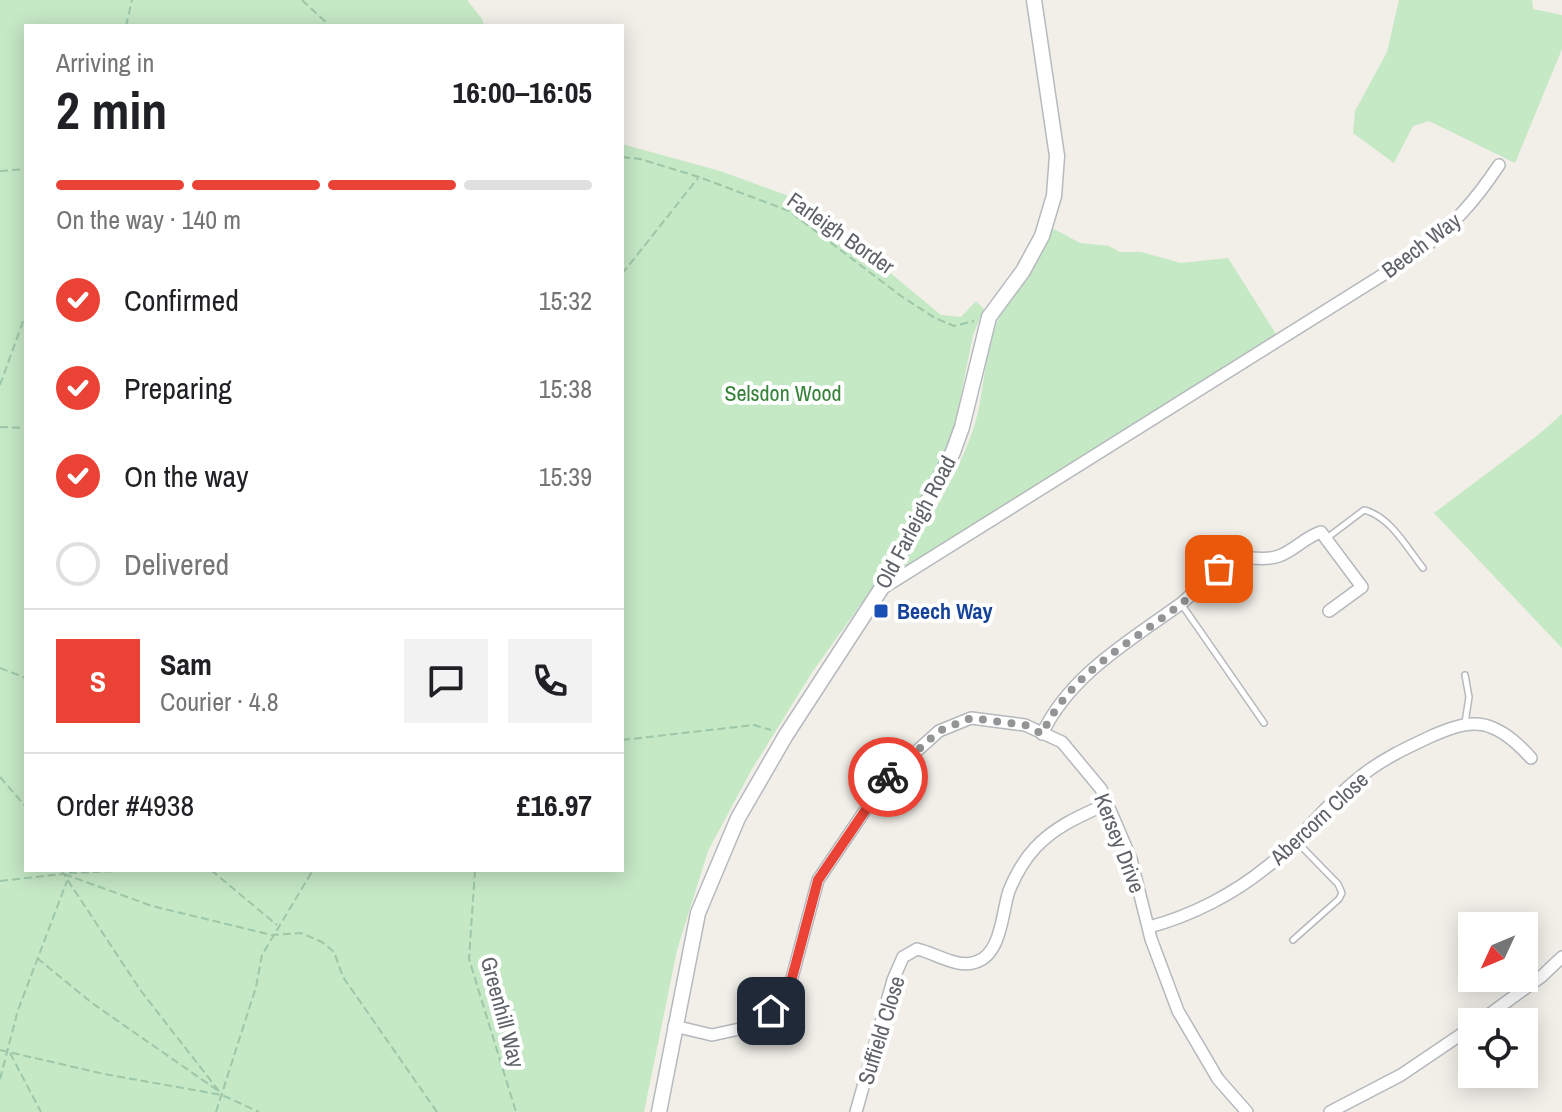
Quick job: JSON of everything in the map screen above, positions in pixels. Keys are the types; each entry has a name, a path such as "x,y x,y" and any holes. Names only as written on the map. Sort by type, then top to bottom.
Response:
{"street":[{"name":"Old Farleigh Road","path":"659,1112 698,913 738,818 786,735 881,589 953,452 989,317 1023,271 1042,236 1054,196 1057,156 1034,0"},
{"name":"Beech Way","path":"881,589 1416,254 1475,201 1499,165"},
{"path":"1042,734 1050,716 1072,688 1098,664 1181,604 1219,569 1233,563 1248,558 1259,561 1275,557 1321,532 1362,587 1329,611"},
{"name":"Kersey Drive","path":"674,1026 712,1035 744,1028 771,1011 792,978 818,880 887,778 939,731 971,718 1025,725 1062,742 1101,789 1131,859 1149,927 1178,1011 1218,1079 1247,1112"},
{"path":"1465,723 1491,726 1515,742 1531,758"},
{"name":"Abercorn Close","path":"1149,927 1171,921 1235,890 1270,865 1359,777 1397,752 1465,723"},
{"name":"Suffield Close","path":"856,1112 893,980 903,957 917,949 959,964 983,959 994,945 1015,878 1033,850 1065,824 1109,803"},
{"path":"1498,1008 1562,957"},
{"path":"1330,1112 1401,1075 1458,1036"}],"lane":[{"path":"1326,539 1364,510 1376,513 1386,521 1423,568"},
{"path":"1181,604 1264,723"},
{"path":"1465,675 1469,697 1465,723"},
{"path":"1293,940 1339,899 1342,890 1294,840"}],"path":[{"path":"126,24 132,0"},
{"path":"302,0 328,24"},
{"name":"Farleigh Border","path":"624,157 699,177 789,211 935,318 954,326 989,317"},
{"path":"0,171 24,169"},
{"path":"624,271 699,177"},
{"path":"0,385 24,319"},
{"path":"0,427 24,428"},
{"path":"0,668 24,677"},
{"path":"624,740 754,725 786,735"},
{"path":"0,777 24,805"},
{"path":"0,881 102,872"},
{"path":"213,872 278,926"},
{"path":"216,1112 256,987 262,955 312,872"},
{"name":"Greenhill Way","path":"475,872 469,959 516,1112"},
{"path":"64,874 141,991 222,1095"},
{"path":"64,874 152,906 272,935 301,933 322,942 334,952 343,977 437,1112"},
{"path":"0,1079 18,1010 68,879"},
{"path":"37,958 92,1003 219,1091"},
{"path":"0,1050 104,1074 222,1095 259,1112"},
{"path":"9,1050 41,1112"}],"green space":[{"name":"Selsdon Wood","path":"0,0 467,0 483,24 24,24 24,872 624,872 624,145 720,171 794,198 842,233 941,315 961,317 976,301 984,309 973,335 956,420 946,449 873,587 813,671 752,769 708,851 677,950 644,1112 0,1112"},
{"path":"1399,0 1532,0 1533,9 1562,15 1562,49 1515,163 1429,121 1413,126 1394,163 1353,133 1355,111 1387,52"},
{"path":"1052,228 1080,243 1109,246 1120,252 1141,252 1181,263 1228,258 1276,334 900,571 966,448 977,417 989,348 997,322"},
{"path":"1562,414 1562,648 1434,513"}],"way so far":[{"path":"888,777 939,731 971,718 1025,725 1042,734 1050,716 1072,688 1134,636 1181,604 1219,569"}],"place":[{"name":"Beech Way","path":"881,611"}],"route":[{"path":"771,1011 792,978 818,880 888,777"}]}
